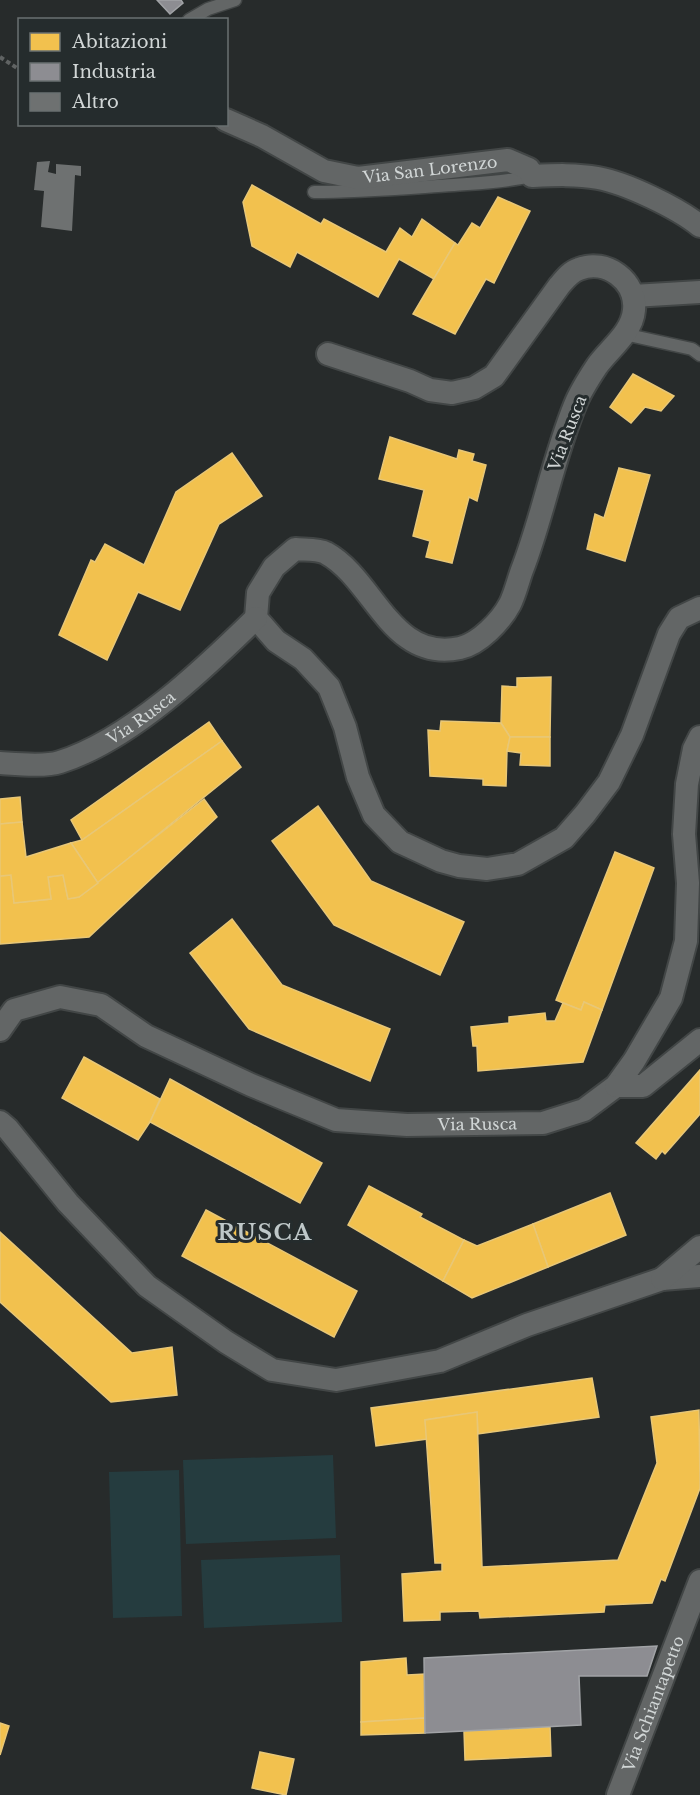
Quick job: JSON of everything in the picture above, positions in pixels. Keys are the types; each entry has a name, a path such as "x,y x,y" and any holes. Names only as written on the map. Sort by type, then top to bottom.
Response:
{"street":[{"name":"Via San Lorenzo","path":"228,121 262,136 324,171 358,178 508,160 530,169 532,176"},
{"path":"532,176 570,174 601,178 644,194 700,226"},
{"path":"328,354 410,381 430,390 452,393 474,388 494,376 567,275 579,269 592,266 606,268 618,274 628,284 633,296 700,292"},
{"name":"Via Rusca","path":"0,764 57,763 88,751 128,727 168,698 215,659 256,618 258,593 273,567 295,549 325,552 352,574 373,603 401,633 429,648 460,648 488,633 509,605 530,550 550,476 575,404 597,366 631,323 634,310 633,296"},
{"path":"256,618 276,641 303,659 329,687 345,727 358,777 374,815 400,842 441,861 488,869 518,864 564,838 585,814 609,782 632,735 669,634 679,618 700,608"},
{"name":"Via Rusca","path":"0,1030 15,1010 60,997 101,1005 146,1036 250,1085 336,1120 407,1125 543,1123 584,1110 616,1086 671,998 686,941 688,883 684,834 687,784 694,749 700,737"},
{"path":"616,1086 643,1086 700,1040"},
{"path":"0,1122 8,1128 68,1203 147,1286 226,1342 272,1370 336,1380 440,1361 527,1325 662,1279 700,1276"},
{"path":"662,1279 700,1247"},
{"name":"Via Schiantapetto","path":"618,1795 700,1581"}],"lane":[{"path":"192,18 208,9 235,0"},
{"path":"314,192 358,192 517,180 532,176"},
{"path":"624,334 692,350 700,355"}],"path":[{"path":"0,57 18,69"}],"shaded area":[{"path":"333,1455 336,1538 186,1544 183,1460"},
{"path":"179,1470 182,1616 113,1618 109,1472"},
{"path":"340,1555 342,1622 204,1628 201,1560"}],"building: Abitazioni":[{"path":"252,185 321,224 324,219 386,252 400,228 412,237 422,219 455,243 434,279 399,259 378,297 297,252 290,267 252,246 243,202"},
{"path":"498,197 530,211 494,283 486,279 455,334 413,314 455,243 458,245 472,223 480,228"},
{"path":"633,374 674,396 661,411 645,407 631,423 610,407"},
{"path":"390,437 457,459 459,450 474,454 472,461 486,465 477,501 469,497 452,563 426,557 430,541 413,536 424,490 379,479"},
{"path":"232,453 262,496 219,524 180,610 138,592 107,660 59,635 91,560 95,562 105,544 144,565 176,492"},
{"path":"619,468 650,475 625,561 587,549 595,514 604,518"},
{"path":"551,677 550,737 510,737 501,723 502,686 517,687 517,678"},
{"path":"441,721 501,723 510,737 507,751 506,786 483,785 483,779 430,776 428,730 440,731"},
{"path":"209,722 222,741 82,840 71,820"},
{"path":"510,737 550,737 550,766 520,765 521,753 507,751"},
{"path":"222,741 241,767 98,883 71,843 82,840"},
{"path":"20,797 22,822 0,824 0,799"},
{"path":"204,799 217,817 89,937 0,944 0,876 11,875 14,903 51,899 48,877 63,875 68,899 79,897"},
{"path":"318,806 371,881 464,922 440,975 334,925 272,841"},
{"path":"22,822 26,857 71,843 98,883 79,897 68,899 63,875 48,877 51,899 14,903 11,875 0,876 0,824"},
{"path":"615,852 654,868 602,1010 584,1002 581,1010 556,1000"},
{"path":"232,919 282,985 390,1029 370,1081 249,1029 190,953"},
{"path":"584,1002 602,1010 583,1062 478,1071 477,1046 473,1046 471,1027 509,1023 509,1017 545,1013 546,1021 555,1021 563,1003 581,1010"},
{"path":"84,1057 160,1099 150,1122 138,1140 62,1098"},
{"path":"700,1070 700,1114 665,1154 662,1151 656,1159 636,1143"},
{"path":"170,1079 322,1163 300,1203 150,1122"},
{"path":"369,1186 422,1214 420,1217 464,1240 443,1281 348,1225"},
{"path":"610,1193 626,1235 548,1267 533,1224"},
{"path":"206,1210 357,1291 334,1337 182,1256"},
{"path":"533,1224 548,1267 472,1298 443,1281 464,1240 477,1246"},
{"path":"0,1232 132,1353 172,1347 177,1395 111,1402 0,1302"},
{"path":"592,1378 599,1417 478,1434 477,1412 425,1420 427,1439 376,1446 371,1408"},
{"path":"699,1410 700,1488 665,1581 661,1579 652,1603 605,1605 604,1612 480,1618 479,1611 440,1612 440,1620 404,1621 402,1574 442,1571 442,1563 435,1563 425,1420 477,1412 482,1567 618,1560 657,1463 651,1417"},
{"path":"406,1658 407,1675 425,1674 425,1718 361,1722 361,1662"},
{"path":"425,1718 425,1733 361,1735 361,1722"},
{"path":"0,1723 9,1726 0,1755"},
{"path":"550,1727 551,1756 465,1760 464,1731"},
{"path":"260,1752 294,1759 286,1795 252,1788"}],"building: Industria":[{"path":"157,0 181,0 183,3 170,14"},
{"path":"657,1646 647,1676 579,1676 581,1725 425,1733 424,1658"}],"building: Altro":[{"path":"50,161 48,172 56,174 56,164 81,166 81,176 75,175 72,231 41,227 44,191 34,190 37,162"}],"district":[{"name":"RUSCA","path":"265,1232"}]}
